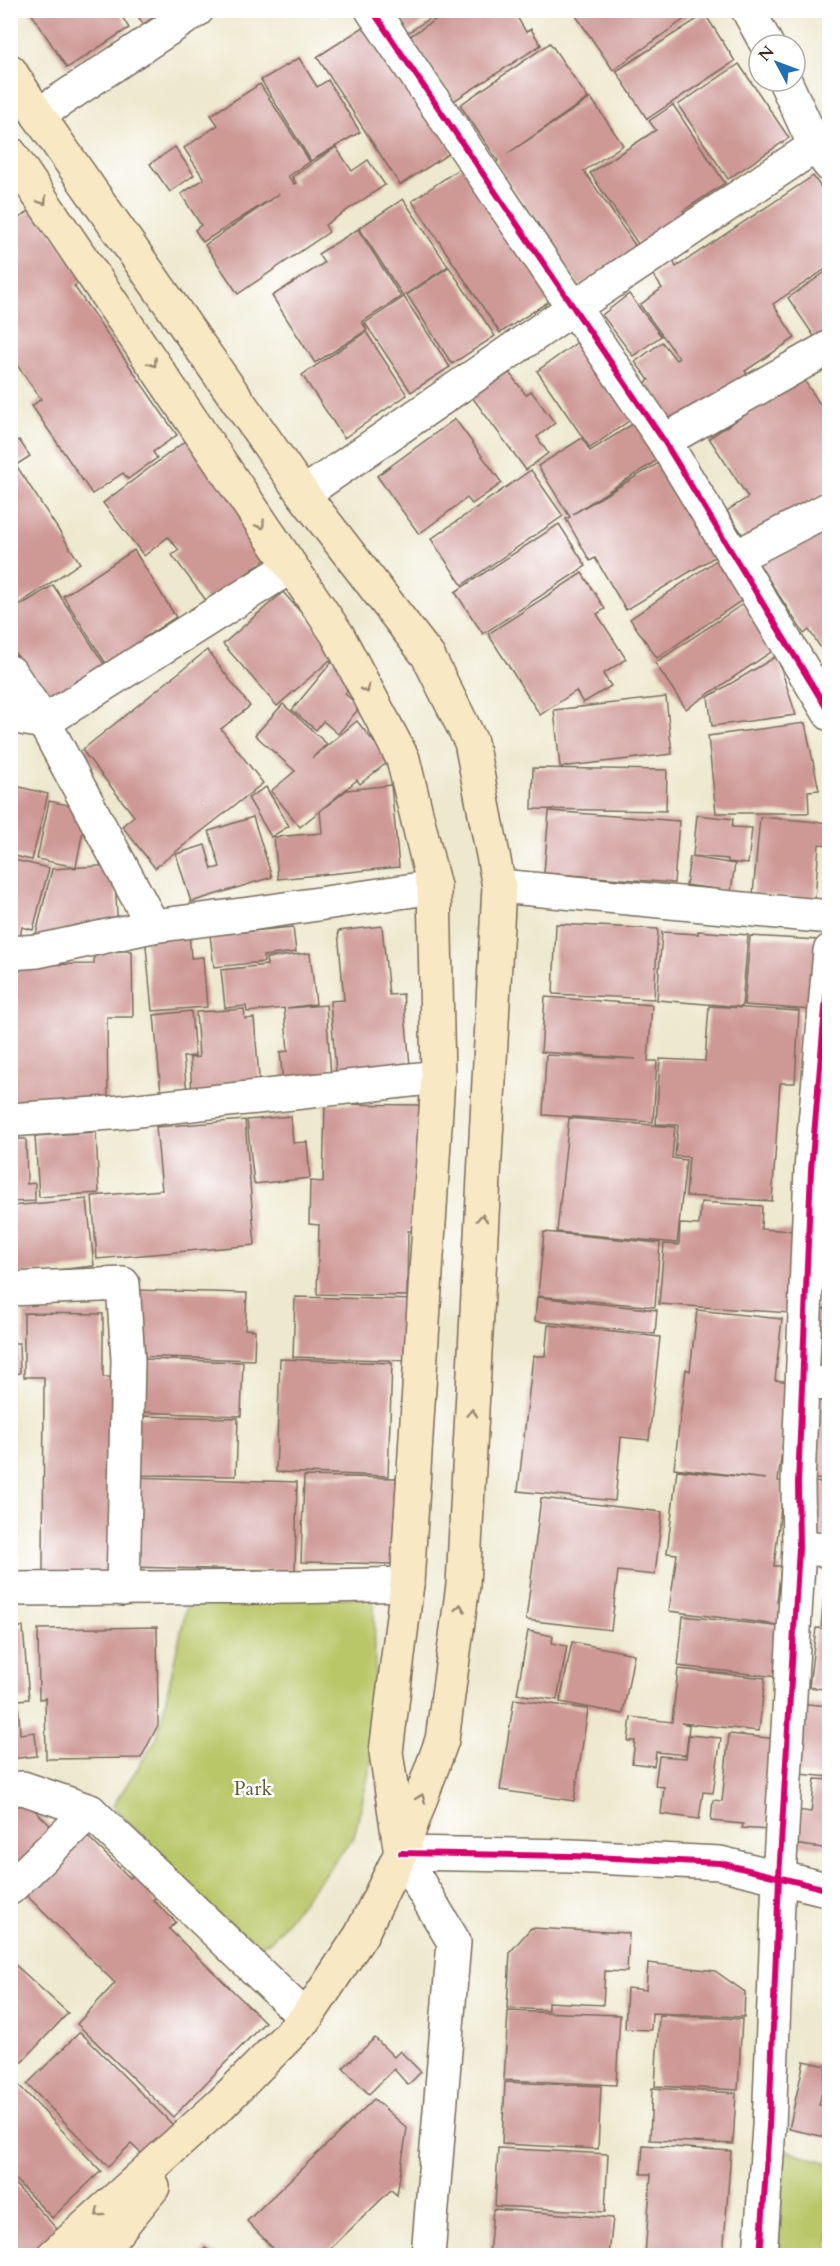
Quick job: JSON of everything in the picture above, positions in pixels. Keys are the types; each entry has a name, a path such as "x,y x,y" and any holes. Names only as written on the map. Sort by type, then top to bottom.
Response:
{"main road":[{"path":"10,71 38,115 303,494 428,656 471,742 500,886 463,1585 442,1740 401,1853 361,1935 306,2018 221,2104 53,2256"},
{"path":"10,153 337,634 403,759 434,887 438,1077 407,1584 386,1752 401,1853"},
{"path":"97,2256 221,2104"}],"street":[{"path":"38,115 197,10"},
{"path":"372,10 664,441 830,714"},
{"path":"748,10 760,33"},
{"path":"303,494 573,308 822,155 791,93"},
{"path":"664,441 830,347"},
{"path":"734,558 830,508"},
{"path":"10,716 44,722 290,567"},
{"path":"10,672 44,722 153,926"},
{"path":"500,886 830,917"},
{"path":"10,953 38,951 153,926 434,887"},
{"path":"760,2256 769,2126 778,1877 814,1549 798,1483 816,1383 820,1171 830,951"},
{"path":"10,1120 111,1113 438,1077"},
{"path":"10,1289 123,1284 128,1360 123,1589"},
{"path":"10,1589 407,1584"},
{"path":"10,1789 23,1788 90,1811 306,2018"},
{"path":"10,1888 90,1811"},
{"path":"401,1853 572,1856 720,1863 830,1890"},
{"path":"401,1853 454,1942 428,2256"}],"green space":[{"name":"Park","path":"189,1596 374,1598 376,1743 354,1837 271,1941 249,1948 113,1806 157,1738"},
{"path":"785,2150 829,2163 829,2255 777,2255"}],"building":[{"path":"29,10 118,10 129,28 67,68"},
{"path":"134,10 164,10 143,24"},
{"path":"387,10 442,10 403,36"},
{"path":"450,10 513,10 526,32 531,29 541,45 449,104 407,38"},
{"path":"572,10 697,10 613,70"},
{"path":"705,14 735,61 647,119 616,71"},
{"path":"374,20 453,151 400,185 317,57"},
{"path":"550,43 588,98 507,154 591,98 623,145 584,171 637,248 579,286 460,105"},
{"path":"299,58 317,87 328,80 360,132 311,161 261,80"},
{"path":"739,64 747,76 747,93 759,93 789,138 728,179 678,105"},
{"path":"260,84 310,162 288,176 294,184 296,183 292,177 336,147 352,171 368,160 385,185 325,225 329,232 238,294 205,245 279,194 203,242 195,230 201,225 181,194 204,179 184,148 218,125 211,115"},
{"path":"673,105 725,183 683,211 691,222 644,253 590,173 656,130 649,121"},
{"path":"175,147 194,175 170,192 150,164"},
{"path":"466,164 554,298 500,333 412,201"},
{"path":"813,176 830,200 830,266 773,304 795,338 745,371 752,381 672,428 641,386 649,380 635,362 662,342 676,360 679,358 640,305 662,288 653,275 673,261 676,267"},
{"path":"403,199 448,266 403,296 359,228"},
{"path":"34,208 84,280 74,286 177,435 153,452 157,458 128,479 123,473 92,494 32,406 41,399 10,355 10,224"},
{"path":"358,229 401,297 362,322 367,330 315,363 272,296 324,263 318,254"},
{"path":"449,267 495,336 452,364 407,295"},
{"path":"830,269 830,338 820,345 788,298"},
{"path":"629,294 661,336 633,356 602,315"},
{"path":"404,297 450,367 411,392 365,323"},
{"path":"366,332 407,395 344,438 302,375"},
{"path":"585,337 639,414 590,448 537,371"},
{"path":"505,367 526,395 531,391 555,423 537,437 548,453 526,470 469,393"},
{"path":"802,377 822,407 830,402 830,490 748,543 727,511 748,497 709,438"},
{"path":"455,419 502,483 472,504 467,498 419,534 377,476"},
{"path":"639,420 662,457 573,514 662,461 718,555 626,610 595,558 590,561 566,519 570,517 538,466 582,438 590,451"},
{"path":"10,437 14,443 19,440 30,456 16,465 80,563 10,610"},
{"path":"188,439 274,553 208,603 172,555 179,550 168,537 144,556 103,503"},
{"path":"531,470 563,516 462,585 431,539"},
{"path":"830,516 830,662 809,630 804,634 758,563"},
{"path":"559,524 586,566 483,634 455,592"},
{"path":"134,550 176,617 144,638 151,648 112,673 63,596"},
{"path":"718,559 745,598 657,658 630,619"},
{"path":"582,573 605,609 597,614 626,659 603,674 611,686 583,703 576,691 540,715 488,634"},
{"path":"53,585 104,664 46,701 10,645 10,612"},
{"path":"283,592 337,654 277,706 223,644"},
{"path":"746,602 777,648 686,709 655,663"},
{"path":"207,650 250,706 221,729 263,783 155,868 122,826 134,816 82,750"},
{"path":"777,656 796,715 712,726 708,697"},
{"path":"335,658 359,678 345,694 360,707 338,734 323,721 316,730 292,710"},
{"path":"666,697 672,754 560,767 554,710"},
{"path":"283,704 327,744 312,758 357,721 389,761 360,784 357,780 300,827 271,791 295,771 255,735"},
{"path":"805,723 819,790 808,791 809,813 716,813 708,736"},
{"path":"533,768 667,770 666,811 532,809"},
{"path":"12,785 48,794 32,860 10,855"},
{"path":"391,785 399,867 278,879 274,837 322,833 320,811 347,790"},
{"path":"266,787 289,826 271,837 248,798"},
{"path":"49,801 87,809 76,867 37,859"},
{"path":"549,811 679,821 674,883 544,873"},
{"path":"697,815 733,819 732,827 752,828 748,864 728,862 728,859 693,856"},
{"path":"253,817 272,877 191,902 176,854 205,845 212,869 220,867 209,831"},
{"path":"760,817 830,823 830,845 819,844 815,899 753,894"},
{"path":"690,857 735,864 731,891 686,885"},
{"path":"10,859 49,868 33,930 22,927 19,942 10,940"},
{"path":"114,865 118,930 35,938 52,869"},
{"path":"556,924 658,929 654,999 553,994"},
{"path":"382,926 389,995 403,994 410,1065 336,1072 330,1001 344,1000 338,931"},
{"path":"293,927 296,952 263,956 264,962 214,967 210,935"},
{"path":"189,931 191,958 203,957 207,1007 152,1011 145,935"},
{"path":"698,931 748,935 742,1007 657,1000 662,932 698,934"},
{"path":"750,936 818,940 812,1010 744,1005"},
{"path":"94,951 132,951 133,1017 107,1017 108,1102 10,1103 10,965 94,964"},
{"path":"310,953 316,1004 287,1008 326,1005 331,1078 283,1082 280,1052 288,1051 284,1008 247,1012 246,1006 225,1008 221,970 267,965 266,958"},
{"path":"545,997 652,1005 648,1061 657,1061 653,1122 543,1115 546,1055 636,1059 541,1052"},
{"path":"709,1006 799,1011 795,1083 780,1083 772,1201 686,1196 689,1157 675,1156 678,1125 656,1124 660,1059 705,1061"},
{"path":"244,1009 245,1019 254,1018 260,1089 192,1094 190,1058 199,1057 196,1012"},
{"path":"191,1011 195,1056 183,1057 187,1091 161,1093 154,1015"},
{"path":"325,1104 419,1105 416,1231 408,1231 407,1296 317,1294 319,1225 309,1224 310,1181 323,1182"},
{"path":"291,1116 293,1143 307,1142 310,1178 254,1184 247,1120"},
{"path":"569,1118 675,1127 672,1158 686,1160 677,1243 557,1232"},
{"path":"245,1120 255,1245 97,1259 92,1196 162,1190 156,1127"},
{"path":"96,1132 99,1193 39,1197 35,1136"},
{"path":"10,1139 26,1139 27,1184 35,1183 35,1201 10,1202"},
{"path":"828,1189 830,1189 830,1253 825,1253"},
{"path":"87,1199 94,1266 10,1275 10,1206"},
{"path":"701,1202 762,1206 761,1229 796,1231 790,1313 659,1304 664,1244 679,1245 680,1224 699,1225"},
{"path":"544,1232 660,1243 655,1307 538,1296"},
{"path":"134,1290 247,1293 245,1329 255,1330 254,1360 132,1356"},
{"path":"295,1297 416,1300 414,1361 293,1357"},
{"path":"537,1297 657,1310 655,1334 535,1321"},
{"path":"814,1308 830,1309 830,1372 810,1371"},
{"path":"697,1310 782,1319 775,1380 791,1382 778,1481 784,1482 774,1566 781,1566 777,1602 788,1604 786,1626 669,1611 677,1554 667,1553 677,1470 766,1479 674,1468 686,1369 690,1371"},
{"path":"24,1313 103,1314 103,1377 123,1377 121,1572 43,1572 44,1377 24,1377"},
{"path":"548,1325 660,1337 649,1440 621,1437 615,1501 518,1491 533,1356 545,1356"},
{"path":"10,1343 19,1343 20,1373 10,1374"},
{"path":"141,1359 243,1362 241,1416 139,1412"},
{"path":"280,1359 392,1363 388,1476 276,1472"},
{"path":"816,1393 830,1393 830,1480 812,1479"},
{"path":"133,1416 238,1418 236,1476 131,1475"},
{"path":"304,1476 396,1478 394,1564 301,1562"},
{"path":"130,1477 297,1482 295,1571 126,1567"},
{"path":"811,1482 830,1483 830,1537 806,1535"},
{"path":"541,1498 662,1512 655,1575 618,1571 611,1630 526,1620"},
{"path":"827,1561 830,1561 830,1627 821,1626"},
{"path":"683,1616 784,1627 778,1677 678,1666"},
{"path":"23,1627 29,1699 18,1700 20,1734 35,1732 37,1756 10,1759 10,1628"},
{"path":"157,1627 158,1725 141,1758 46,1759 45,1698 39,1699 38,1629"},
{"path":"816,1628 830,1629 830,1690 809,1687"},
{"path":"528,1631 553,1636 552,1643 567,1646 557,1700 517,1694"},
{"path":"572,1642 634,1654 623,1714 560,1702"},
{"path":"678,1669 765,1678 759,1731 681,1723 689,1725 686,1755 656,1752 654,1766 632,1763 635,1741 628,1741 631,1717 672,1722"},
{"path":"514,1699 588,1709 574,1801 500,1790"},
{"path":"795,1703 830,1706 830,1777 789,1773"},
{"path":"729,1734 778,1739 768,1830 742,1828 743,1824 711,1821 713,1800 722,1801"},
{"path":"689,1735 721,1738 713,1793 703,1792 699,1819 661,1814 664,1787 655,1786 659,1756 686,1758"},
{"path":"815,1779 830,1780 830,1849 793,1844 797,1810 811,1812"},
{"path":"23,1799 54,1829 10,1874 10,1800"},
{"path":"84,1833 130,1878 139,1869 162,1891 153,1900 176,1922 169,1929 265,2022 173,2117 77,2024 115,1983 25,1894"},
{"path":"531,1928 629,1933 627,1972 605,1971 603,2005 548,2002 548,2010 507,2008 510,1952"},
{"path":"10,1960 68,2013 22,2062 10,2052"},
{"path":"648,1963 715,1971 745,1992 744,2017 652,2013 651,2030 625,2029 627,1988 646,1990"},
{"path":"508,2011 620,2015 616,2085 504,2080"},
{"path":"659,2015 742,2019 738,2090 655,2086"},
{"path":"80,2032 173,2125 143,2155 131,2144 108,2166 27,2084"},
{"path":"375,2038 394,2057 400,2051 421,2072 408,2085 394,2069 369,2094 343,2068"},
{"path":"804,2061 827,2066 819,2105 830,2107 830,2138 789,2129"},
{"path":"10,2076 101,2171 52,2218 10,2174"},
{"path":"505,2082 601,2086 598,2149 502,2144"},
{"path":"652,2088 736,2093 733,2144 650,2140"},
{"path":"374,2099 407,2128 397,2195 391,2190 323,2256 280,2256 247,2221"},
{"path":"643,2145 731,2151 723,2256 645,2256 651,2174 641,2174"},
{"path":"498,2148 608,2154 605,2212 495,2206"},
{"path":"10,2179 58,2230 31,2256 10,2256"},
{"path":"493,2209 613,2218 609,2256 489,2256"},
{"path":"205,2248 219,2256 200,2256"}],"cycle path":[{"path":"372,10 664,441 830,714"},
{"path":"760,2256 769,2126 779,1877 799,1548 798,1483 811,1170 830,951"},
{"path":"401,1853 572,1856 720,1863 830,1890"}]}
